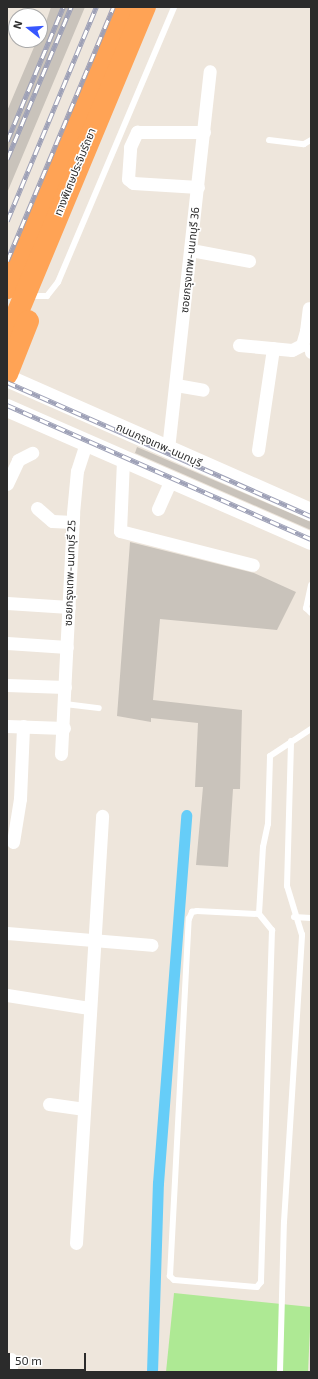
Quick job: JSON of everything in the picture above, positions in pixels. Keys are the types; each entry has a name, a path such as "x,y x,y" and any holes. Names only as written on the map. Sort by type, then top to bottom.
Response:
{"highway":[{"name":"ทางพิเศษประจิมรัถยา","path":"7,288 124,7"},
{"name":"ทางพิเศษประจิมรัถยา","path":"7,338 85,147 145,7"},
{"path":"7,374 54,258 85,147"}],"main road":[{"name":"ถนนกรุงเทพ-นนทบุรี","path":"7,378 311,512"},
{"path":"7,408 86,444 311,540"},
{"path":"232,507 243,483"}],"street":[{"name":"ซอยกรุงเทพ-นนทบุรี 36","path":"168,449 210,72"},
{"path":"198,186 132,183 128,179 130,147 137,132 204,132"},
{"path":"191,250 249,261"},
{"path":"239,345 272,348 300,347 308,331 309,308"},
{"path":"258,450 272,348"},
{"path":"176,385 203,390"},
{"name":"ซอยกรุงเทพ-นนทบุรี 25","path":"61,754 64,728 72,522 77,471 86,444"},
{"path":"7,484 18,460 32,453"},
{"path":"124,460 120,531 253,565"},
{"path":"158,509 171,480"},
{"path":"37,508 52,521 72,522"},
{"path":"7,603 69,607"},
{"path":"7,643 67,647"},
{"path":"7,685 65,687"},
{"path":"7,726 64,728"},
{"path":"13,842 20,799 23,726"},
{"path":"76,1243 102,816"},
{"path":"7,933 94,942 152,945"},
{"path":"7,995 90,1008"},
{"path":"48,1104 83,1109"}],"lane":[{"path":"33,296 46,296 58,282 174,7"},
{"path":"269,140 304,144 311,140"},
{"path":"311,585 306,604 311,613"},
{"path":"65,704 99,708"},
{"path":"259,914 197,911 189,916 170,1276 174,1280 256,1287 261,1282 272,932 259,914 263,847 268,824 270,756 311,729"},
{"path":"280,1372 284,1222 302,936 294,917 287,886 291,741"},
{"path":"294,917 311,918"}],"green space":[{"path":"174,1293 311,1307 308,1372 166,1372"}],"building":[{"path":"51,7 85,7 7,193 7,111 34,48 48,48 48,16"},
{"path":"137,447 311,522 311,530 135,453"},
{"path":"130,542 254,573 296,592 277,630 160,619 153,700 242,710 240,789 233,789 228,867 196,865 203,787 195,787 198,723 151,718 151,722 117,716"}],"waterway":[{"path":"152,1372 158,1183 186,815"}],"railway":[{"path":"7,141 63,7"},
{"path":"7,159 71,7"},
{"path":"7,221 96,7"},
{"path":"7,261 113,7"},
{"path":"7,382 311,516"},
{"path":"7,405 311,539"}]}
